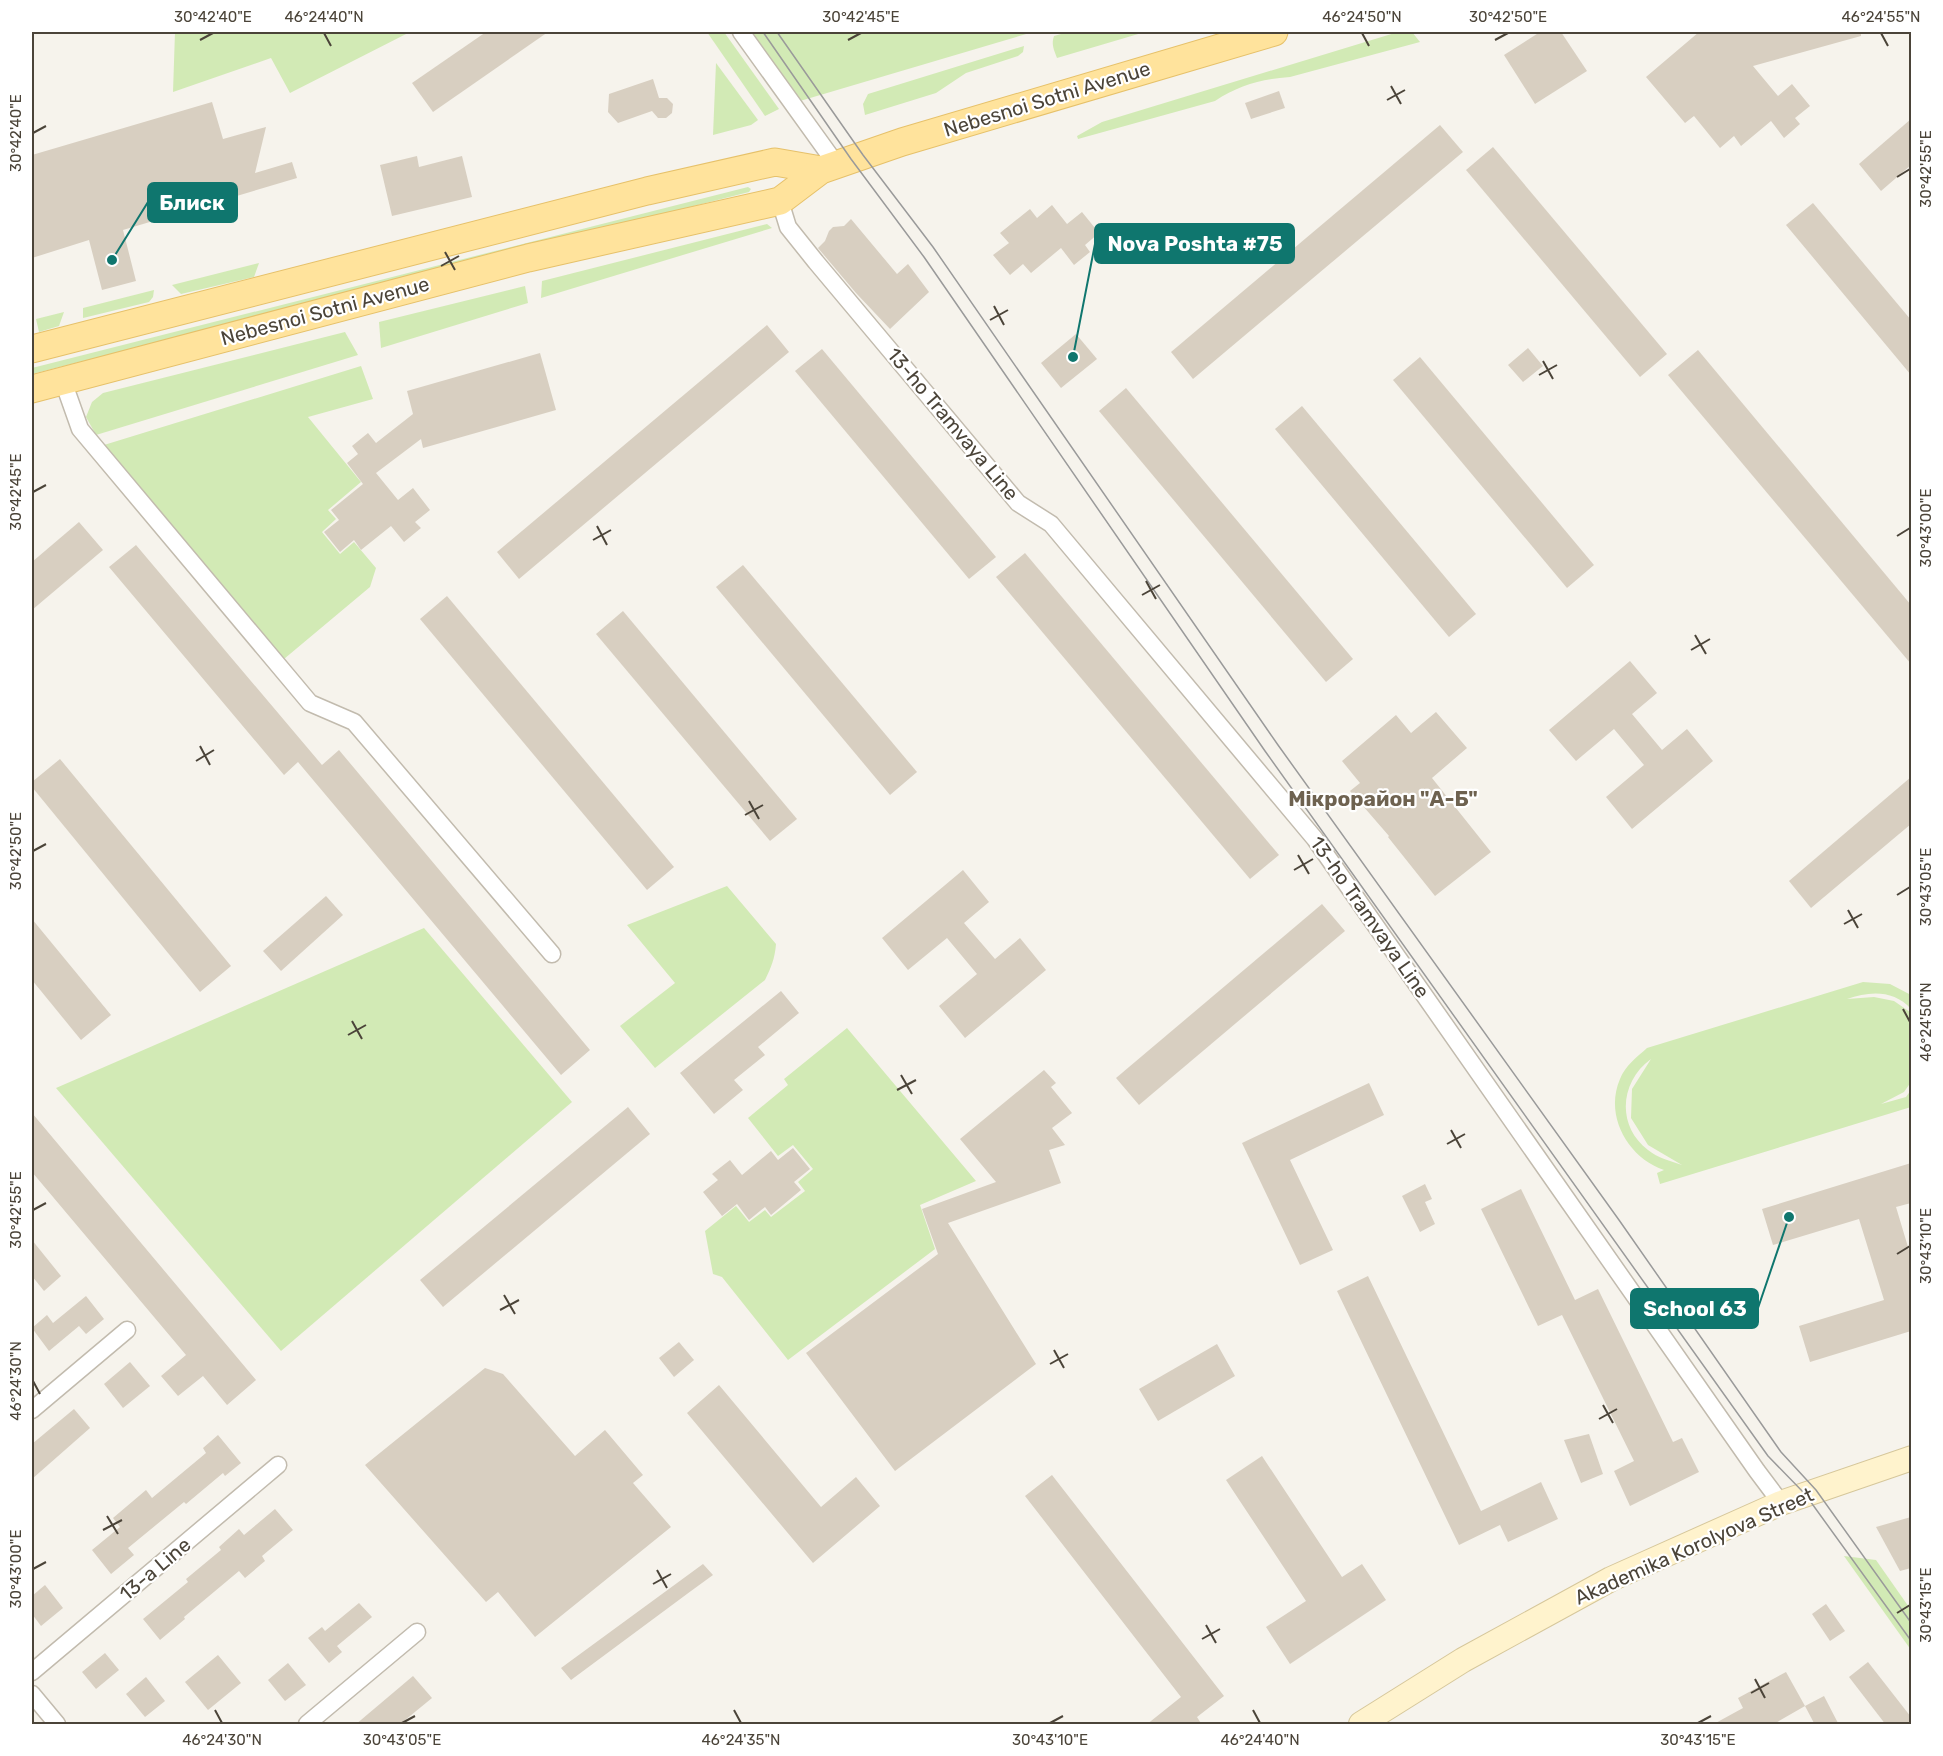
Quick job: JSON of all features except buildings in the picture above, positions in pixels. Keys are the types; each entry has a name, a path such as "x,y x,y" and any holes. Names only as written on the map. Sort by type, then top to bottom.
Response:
{"main road":[{"name":"Nebesnoi Sotni Avenue","path":"32,389 516,261 780,201 829,167 902,142 1274,32"},
{"name":"Nebesnoi Sotni Avenue","path":"32,349 659,188 775,162 829,167"},
{"name":"Akademika Korolyova Street","path":"1361,1725 1463,1660 1611,1579 1781,1503 1911,1458"}],"street":[{"path":"741,32 829,167"},
{"name":"13-ho Tramvaya Line","path":"780,201 788,226 823,271 1018,503 1051,524 1315,839 1750,1462 1781,1503"},
{"path":"63,381 80,429 310,703 354,722 552,954"},
{"path":"32,1410 127,1330"},
{"name":"13-a Line","path":"32,1672 278,1465"},
{"path":"307,1725 417,1632"},
{"path":"32,1694 57,1725"}],"green space":[{"path":"175,32 410,32 290,93 271,58 173,92"},
{"path":"707,32 724,32 779,109 765,116"},
{"path":"751,32 1033,32 800,101"},
{"path":"1068,32 1145,32 1057,58 1053,44 1054,36"},
{"path":"1398,32 1412,32 1420,42 1290,77 1251,84 1215,101 1078,139 1077,136 1102,122"},
{"path":"1024,46 1023,52 1018,56 966,73 936,93 865,115 863,104 868,94"},
{"path":"716,63 758,120 751,125 713,135"},
{"path":"748,187 751,189 749,192 32,374 32,368"},
{"path":"767,224 772,228 541,298 542,281"},
{"path":"259,263 254,277 181,294 172,285"},
{"path":"525,286 528,303 381,348 379,322"},
{"path":"154,290 149,302 83,318 83,308"},
{"path":"64,312 59,326 39,332 36,319"},
{"path":"345,332 358,355 96,435 86,417 92,402 103,393"},
{"path":"361,366 373,399 308,417 361,482 328,510 336,519 322,532 340,554 354,542 376,568 370,587 284,659 104,445"},
{"path":"727,886 776,944 771,967 765,980 655,1068 620,1026 675,983 627,925"},
{"path":"424,928 572,1102 281,1351 56,1088"},
{"path":"1863,982 1890,984 1911,995 1911,1009 1889,995 1873,994 1847,999 1874,997 1894,1001 1910,1012 1911,1082 1904,1092 1881,1104 1906,1097 1911,1090 1911,1107 1660,1184 1657,1173 1664,1170 1651,1164 1630,1146 1617,1121 1615,1107 1616,1093 1622,1074 1647,1048","holes":["1651,1059 1632,1089 1631,1118 1648,1145 1682,1165 1648,1150 1631,1129 1627,1116 1628,1091 1633,1079"]},
{"path":"847,1028 976,1181 920,1205 935,1249 788,1360 722,1277 713,1274 705,1231 736,1206 749,1222 765,1210 771,1217 805,1191 798,1182 813,1169 793,1145 778,1156 748,1118 788,1085 784,1079"},
{"path":"1844,1556 1876,1560 1911,1610 1911,1650"}],"tram line":[{"path":"763,32 851,159 924,257 1265,751 1768,1456 1805,1494 1912,1642"},
{"path":"777,32 863,155 933,247 1278,745 1619,1220 1781,1452 1816,1490 1912,1624"}],"place":[{"name":"Блиск","path":"112,260"},
{"name":"Nova Poshta #75","path":"1073,357"},
{"name":"School 63","path":"1789,1217"}],"district":[{"name":"Мікрорайон \"А-Б\"","path":"1383,799"}]}
